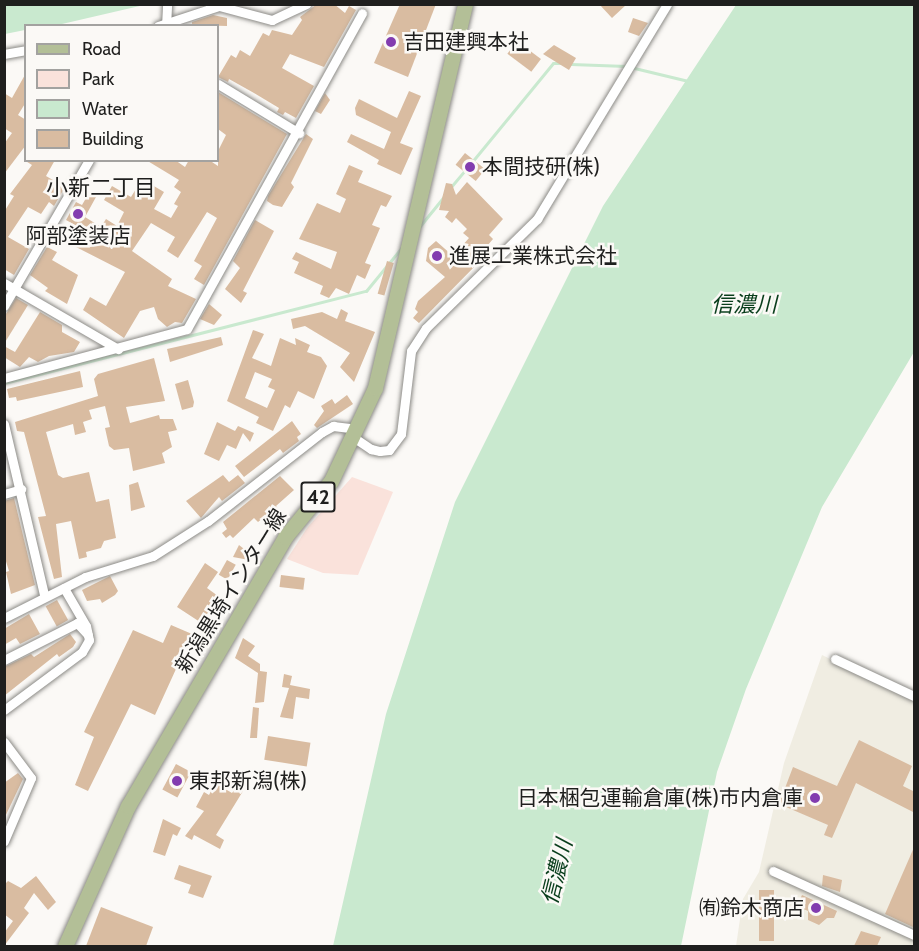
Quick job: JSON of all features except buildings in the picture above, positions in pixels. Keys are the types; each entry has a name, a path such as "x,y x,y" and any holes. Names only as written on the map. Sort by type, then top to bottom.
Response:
{"main road":[{"name":"新潟黒埼インター線","path":"64,946 128,806 285,537 331,482 375,388 465,4"}],"street":[{"path":"164,24 167,4"},
{"path":"167,24 219,6 272,20 306,4"},
{"path":"4,618 44,595 85,577 153,556 182,540 322,432 333,426 354,433 371,449 389,450 401,434 411,351 426,328 537,219 667,4"},
{"path":"4,378 187,329 299,133 362,13"},
{"path":"4,54 24,50"},
{"path":"219,85 299,133"},
{"path":"4,306 88,162"},
{"path":"4,283 118,349"},
{"path":"4,424 44,595"},
{"path":"4,494 21,489"},
{"path":"4,710 82,652 88,635 64,588"},
{"path":"4,660 77,624 88,635"},
{"path":"835,659 915,696"},
{"path":"4,742 31,778 6,836"},
{"path":"772,871 915,935"}],"shaded area":[{"path":"822,655 914,700 914,946 736,946 743,899 759,872 784,763"}],"green space":[{"path":"352,477 393,492 358,575 323,573 287,559 307,528"}],"water":[{"path":"5,4 144,5 62,24 24,24 24,30 5,34"},
{"name":"信濃川","path":"736,5 914,5 914,352 822,507 746,689 717,772 681,946 333,946 386,714 455,502 603,206"}],"waterway":[{"path":"471,163 553,63 561,63"},
{"path":"571,64 626,66 688,81"},
{"path":"450,188 465,170"},
{"path":"420,226 444,196"},
{"path":"4,383 366,291 402,247"}],"place":[{"name":"吉田建興本社","path":"391,42"},
{"name":"本間技研(株)","path":"470,167"},
{"name":"阿部塗装店","path":"78,214"},
{"name":"進展工業株式会社","path":"437,256"},
{"name":"東邦新潟(株)","path":"177,781"},
{"name":"日本梱包運輸倉庫(株)市内倉庫","path":"815,798"},
{"name":"㈲鈴木商店","path":"816,908"}],"district":[{"name":"小新二丁目","path":"101,188"}]}
